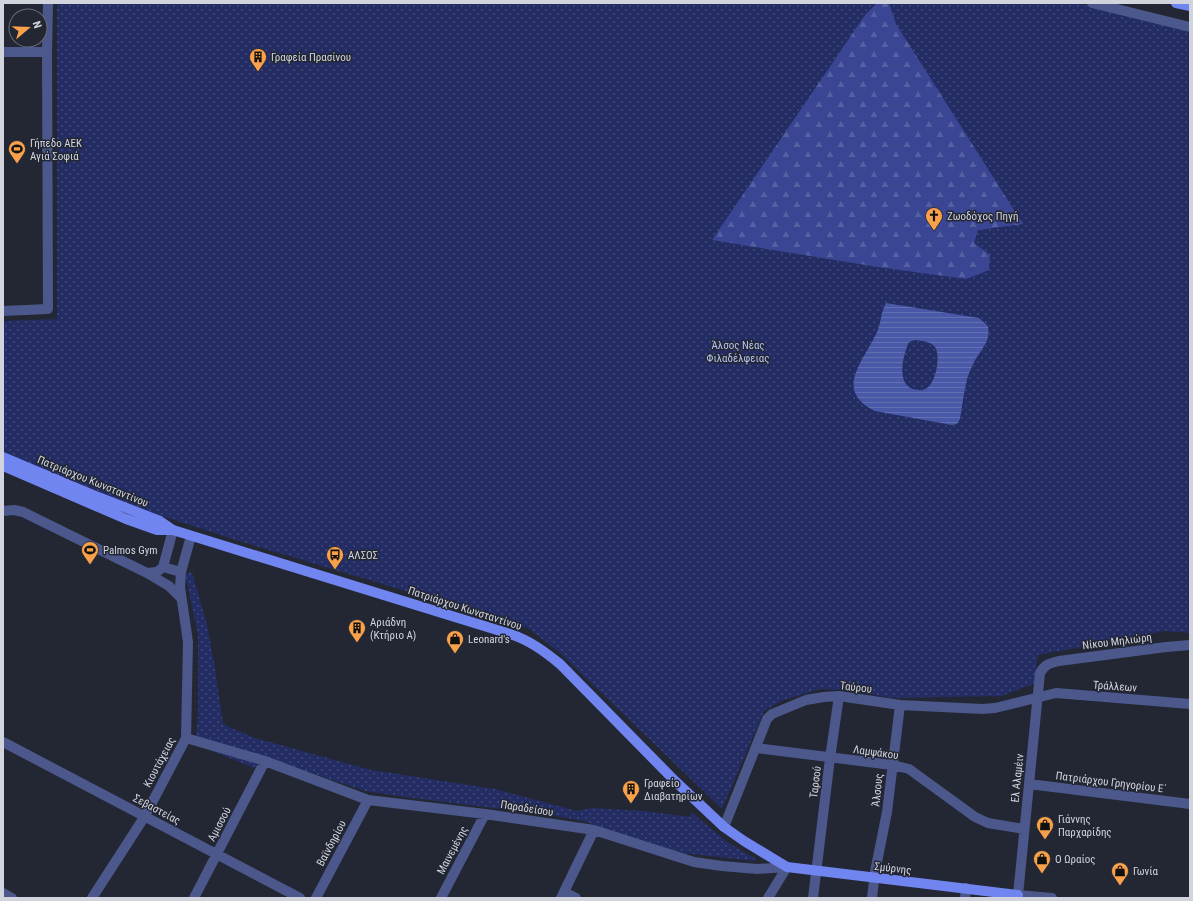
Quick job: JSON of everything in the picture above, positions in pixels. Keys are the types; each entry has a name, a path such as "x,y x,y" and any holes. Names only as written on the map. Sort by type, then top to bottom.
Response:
{"main road":[{"path":"1176,3 1190,6"},
{"name":"Πατριάρχου Κωνσταντίνου","path":"3,457 160,521 173,530 510,634 530,642 560,664 676,781 724,827 748,844 787,867 817,870"},
{"name":"Πατριάρχου Κωνσταντίνου","path":"3,466 132,521 157,530 173,530"},
{"name":"Σμύρνης","path":"817,870 965,893 1017,896"}],"street":[{"path":"3,311 48,309 48,3"},
{"path":"1092,3 1190,27"},
{"path":"3,52 47,52"},
{"name":"Κιουτάχειας","path":"4,510 22,512 147,573 170,586 180,598"},
{"path":"147,573 157,572 163,567 173,530"},
{"name":"Κιουτάχειας","path":"92,898 144,816 186,738 188,642 186,621 180,598 181,572 192,536"},
{"path":"163,567 181,572"},
{"name":"Νίκου Μηλιώρη","path":"1047,664 1058,661 1190,645"},
{"name":"Ελ Αλαμέιν","path":"1017,896 1040,672 1047,664"},
{"name":"Τράλλεων","path":"1038,697 1056,693 1190,704"},
{"name":"Ταύρου","path":"724,827 767,719 772,714 806,700 839,696 900,705 982,709 995,708 1038,697"},
{"name":"Ταρσού","path":"813,898 839,696"},
{"name":"Άλσους","path":"872,898 874,878 887,812 900,705"},
{"name":"Παραδείσου","path":"186,738 265,761 368,800 485,814 594,830 694,862 757,869 787,867"},
{"name":"Σεβαστείας","path":"3,742 300,898"},
{"name":"Λαμψάκου","path":"756,748 892,765 910,769 982,821 1024,828"},
{"name":"Αμισσού","path":"194,898 265,761"},
{"name":"Πατριάρχου Γρηγορίου Ε΄","path":"1029,784 1190,804"},
{"name":"Βαϊνδηρίου","path":"316,898 368,800"},
{"name":"Μαινεμένης","path":"441,898 485,814"},
{"path":"576,898 562,895 594,830"},
{"path":"768,898 787,867"},
{"path":"3,893 12,898"},
{"name":"Σμύρνης","path":"1017,896 1052,898"}],"green space":[{"name":"Άλσος Νέας Φιλαδέλφειας","path":"57,3 1077,3 1190,31 1190,633 1164,631 1038,655 1034,684 1001,696 892,698 846,690 820,689 781,701 764,711 722,809 561,654 528,628 239,541 116,501 3,452 3,321 57,319"},
{"path":"877,3 889,3 896,24 1023,224 978,230 974,243 990,255 989,270 966,279 878,267 712,240 865,15"},
{"path":"192,572 207,625 223,723 229,727 255,738 371,770 495,789 577,811 592,808 645,811 690,817 691,812 726,841 756,859 756,861 682,853 583,821 550,815 365,791 264,756 254,768 195,744 198,717 198,634 185,574"}],"shaded area":[{"path":"886,303 979,318 988,326 987,341 974,363 967,379 960,419 957,424 952,425 875,411 862,403 856,394 854,384 855,374 877,332","holes":["915,340 933,345 937,351 938,357 935,376 932,382 925,389 920,390 913,389 908,386 904,381 902,368 909,342"]}],"place":[{"name":"Γραφεία Πρασίνου","path":"258,72"},
{"name":"Γήπεδο ΑΕΚ Αγιά Σοφιά","path":"17,164"},
{"name":"Ζωοδόχος Πηγή","path":"934,231"},
{"name":"Palmos Gym","path":"90,565"},
{"name":"ΑΛΣΟΣ","path":"335,570"},
{"name":"Αριάδνη (Κτήριο Α)","path":"357,643"},
{"name":"Leonard's","path":"455,654"},
{"name":"Γραφείο Διαβατηρίων","path":"631,804"},
{"name":"Γιάννης Παρχαρίδης","path":"1045,840"},
{"name":"Ο Ωραίος","path":"1042,874"},
{"name":"Γωνία","path":"1120,886"}]}
